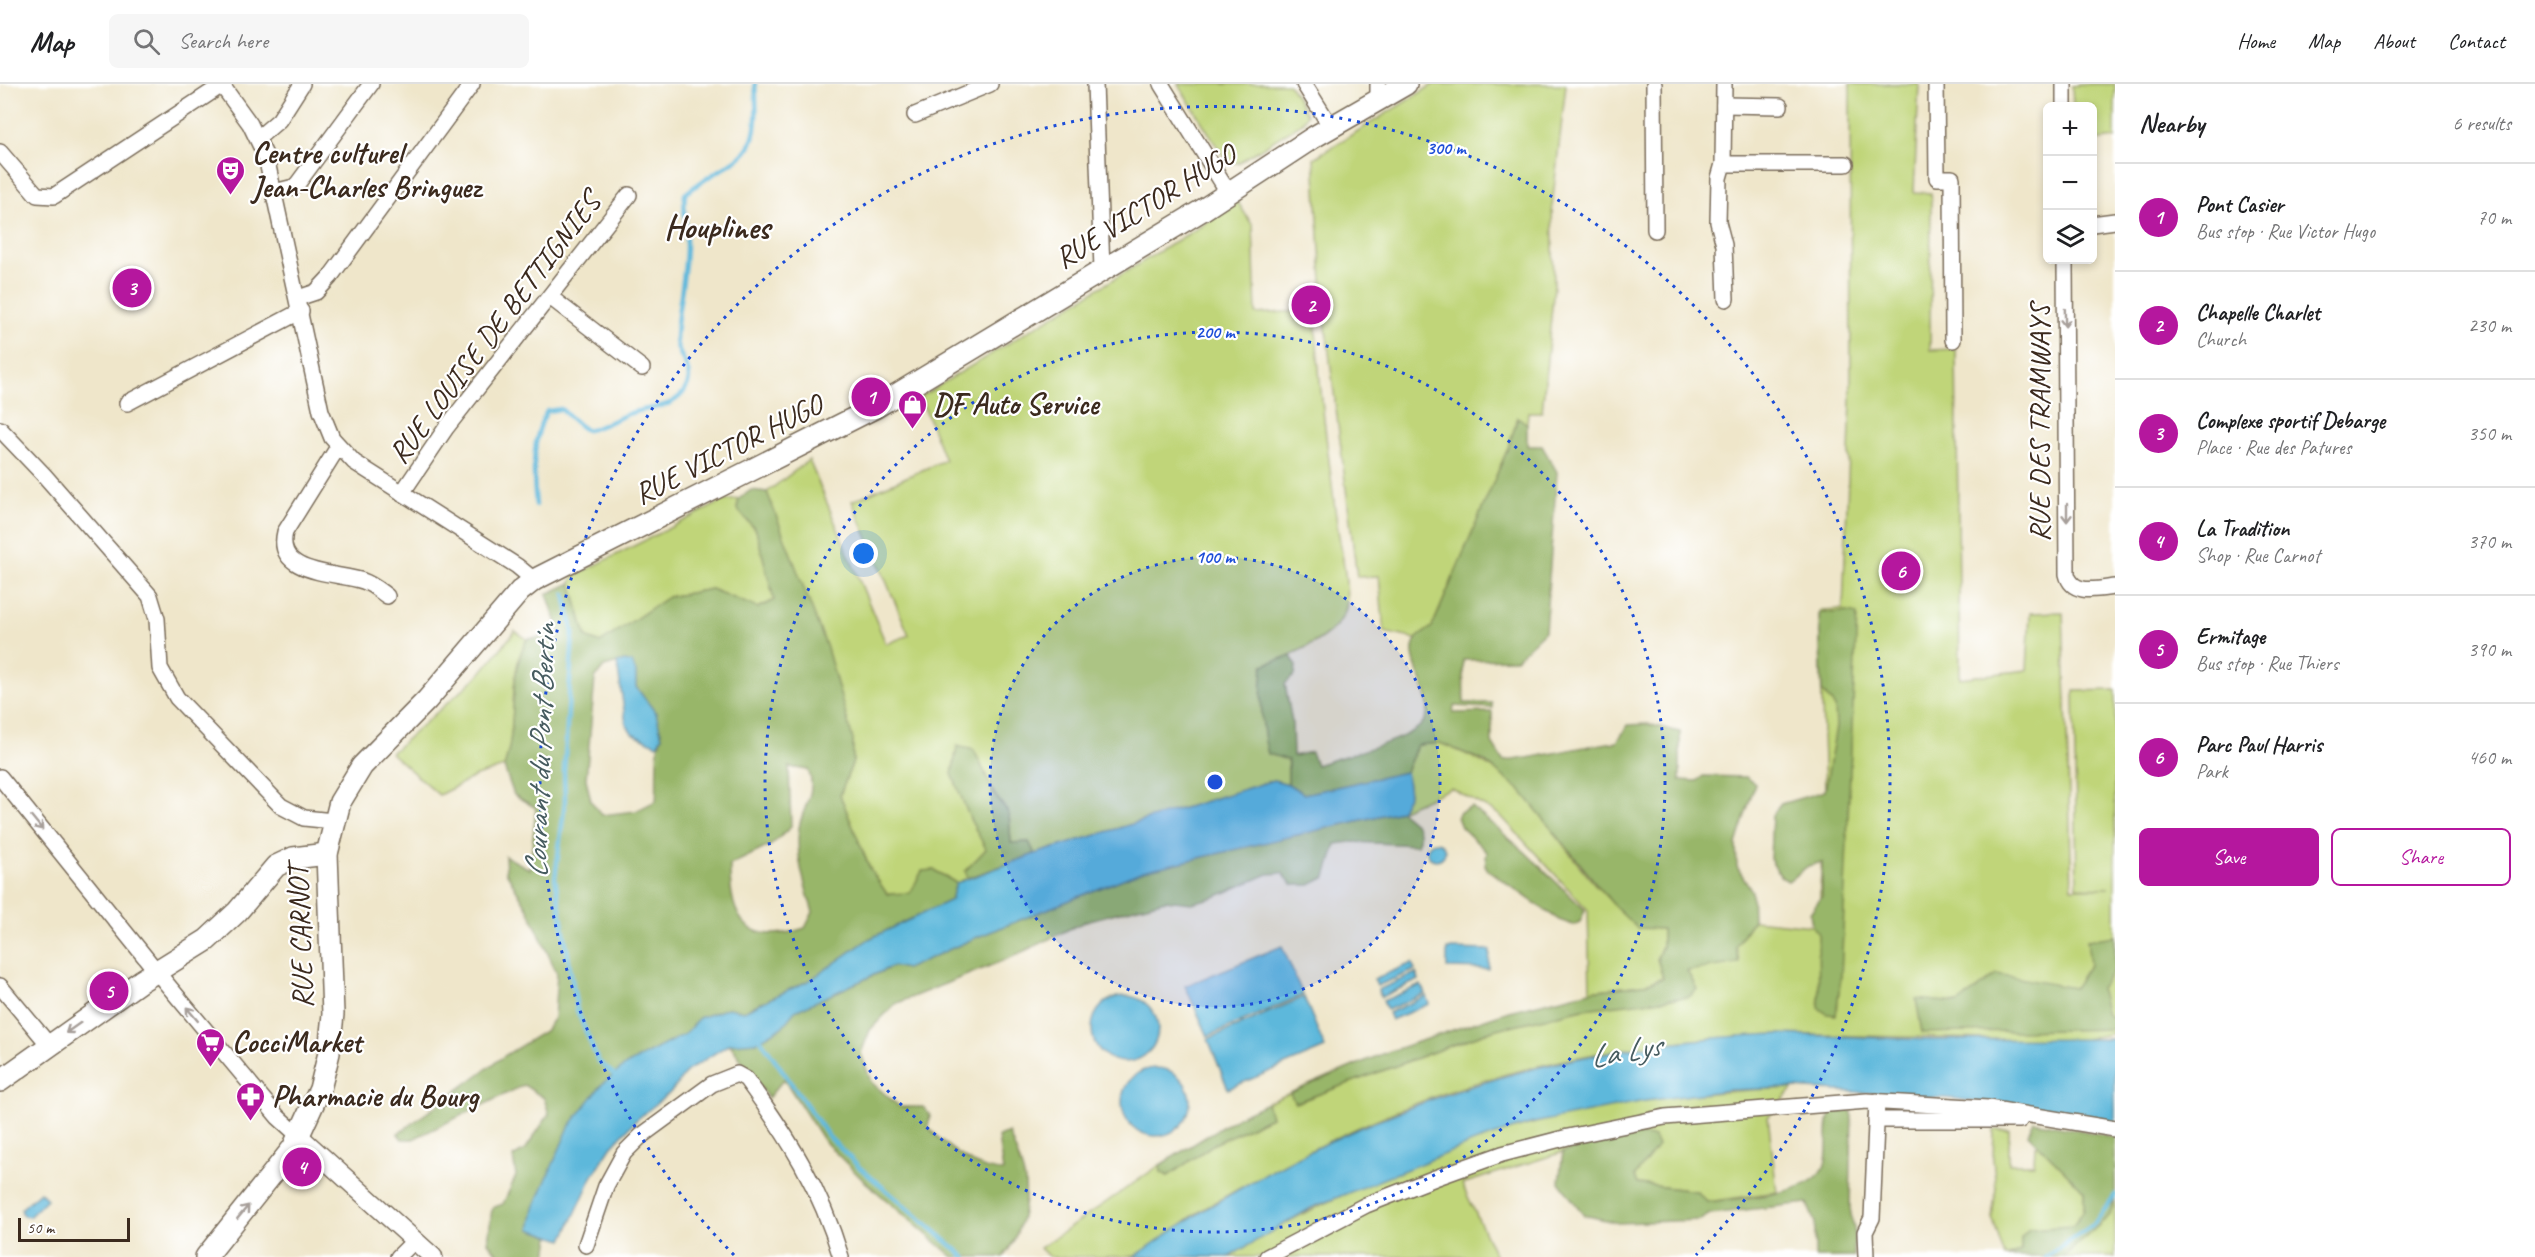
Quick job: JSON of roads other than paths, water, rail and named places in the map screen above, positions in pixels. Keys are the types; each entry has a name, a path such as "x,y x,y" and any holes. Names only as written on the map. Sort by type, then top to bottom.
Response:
{"main road":[{"name":"RUE VICTOR HUGO","path":"343,795 368,760 427,700 520,591 534,580 860,416 1331,127 1378,92 1406,84"},
{"name":"RUE CARNOT","path":"206,1257 265,1186 300,1137 321,1089 332,1034 327,854 333,821 343,795"},
{"path":"0,1081 157,971 214,935 276,866 293,858 327,854"}],"street":[{"path":"0,152 37,195 54,196 222,84 258,138 274,192 300,304 321,411 328,432 338,447 354,462 517,566 534,580"},
{"path":"258,138 279,120 302,84"},
{"path":"274,192 294,187 298,183 371,84"},
{"path":"127,403 300,304 316,292 330,277 472,84"},
{"path":"915,115 990,84"},
{"path":"1095,84 1102,269"},
{"path":"1161,84 1227,192"},
{"path":"1304,84 1331,127"},
{"path":"1654,84 1655,230"},
{"path":"1724,84 1723,164 1719,178 1718,222 1724,245 1726,299"},
{"path":"1936,84 1937,178 1952,178 1953,340"},
{"path":"2064,84 2064,102"},
{"path":"1724,105 1780,106"},
{"path":"1723,164 1846,164"},
{"name":"RUE LOUISE DE BETTIGNIES","path":"402,493 446,428 629,195"},
{"path":"2097,223 2115,221"},
{"name":"RUE DES TRAMWAYS","path":"2065,264 2067,574 2072,585 2088,590 2115,587"},
{"path":"550,297 642,368"},
{"path":"0,429 30,458 150,596 157,620 160,668 177,698 281,806 304,818 333,821"},
{"path":"338,447 285,532 284,545 290,557 309,570 363,580 387,596"},
{"path":"0,777 278,1117 413,1242 433,1257"},
{"path":"0,986 49,1045"},
{"path":"586,1245 606,1186 624,1153 641,1137 712,1083 737,1074 747,1079 802,1161 820,1195 841,1257"},
{"path":"1866,1257 1865,1232 1872,1218 1878,1101"},
{"path":"1268,1257 1366,1205 1502,1154 1568,1137 1675,1116 1741,1109 1810,1107 1828,1102 1878,1101 1988,1108 2115,1129"},
{"path":"1876,1120 2018,1121 2033,1115"},
{"path":"398,1257 413,1242"}],"water":[{"path":"625,661 632,663 636,672 636,687 656,713 662,737 657,745 632,733 626,724 617,663"},
{"path":"1406,772 1409,794 1400,811 1143,871 975,938 906,969 893,966 795,1011 782,1027 757,1042 729,1044 687,1071 672,1091 635,1121 611,1147 592,1177 563,1240 530,1229 534,1208 569,1127 602,1084 626,1065 685,1034 699,1018 728,1008 744,1011 810,980 869,939 951,900 956,883 1035,854 1274,780 1288,784 1304,794"},
{"path":"1436,842 1442,845 1445,851 1442,857 1436,860 1430,857 1427,851 1430,845"},
{"path":"1282,946 1303,995 1208,1036 1185,986"},
{"path":"1447,949 1490,950 1489,969 1447,968"},
{"path":"1412,963 1415,970 1377,986 1374,979"},
{"path":"1416,973 1419,980 1381,997 1378,990"},
{"path":"1421,985 1425,994 1387,1010 1383,1001"},
{"path":"1125,996 1138,999 1148,1006 1155,1016 1158,1029 1155,1042 1148,1052 1138,1059 1125,1062 1112,1059 1102,1052 1095,1042 1092,1029 1095,1016 1102,1006 1112,999"},
{"path":"1426,996 1429,1004 1391,1020 1388,1013"},
{"path":"1304,997 1325,1048 1228,1089 1208,1039"},
{"name":"La Lys","path":"1777,1034 1932,1040 2115,1039 2115,1124 1957,1099 1793,1088 1730,1090 1645,1101 1533,1123 1477,1141 1311,1208 1229,1257 1134,1257 1207,1208 1282,1165 1360,1128 1439,1097 1520,1072 1604,1053 1689,1041"},
{"path":"1149,1068 1163,1068 1175,1073 1185,1083 1190,1102 1185,1121 1175,1131 1163,1136 1149,1136 1137,1131 1127,1121 1122,1109 1122,1095 1127,1083 1137,1073"},
{"path":"40,1192 47,1199 29,1217 23,1216 21,1209"}],"waterway":[{"name":"Courant du Pont Bertin","path":"536,505 534,469 536,445 547,411 561,409 580,426 589,430 636,411 669,403 682,394 687,386 689,374 676,339 686,252 685,194 733,162 750,144 755,131 755,84"},
{"name":"Courant du Pont Bertin","path":"565,594 573,633 564,772 565,802 555,878 577,1010 598,1061 618,1078"},
{"name":"Courant du Pont Bertin","path":"759,1037 829,1137 859,1167 965,1257"},
{"path":"2046,1257 2094,1224 2115,1195"}],"place":[{"name":"Centre culturel Jean-Charles Bringuez","path":"231,196"},
{"name":"Complexe sportif Debarge","path":"132,288"},
{"name":"Chapelle Charlet","path":"1311,305"},
{"name":"Pont Casier","path":"871,397"},
{"name":"DF Auto Service","path":"912,430"},
{"name":"Parc Paul Harris","path":"1901,571"},
{"name":"Ermitage","path":"109,991"},
{"name":"CocciMarket","path":"211,1068"},
{"name":"Pharmacie du Bourg","path":"251,1122"},
{"name":"La Tradition","path":"302,1167"}],"district":[{"name":"Houplines","path":"717,227"}]}
